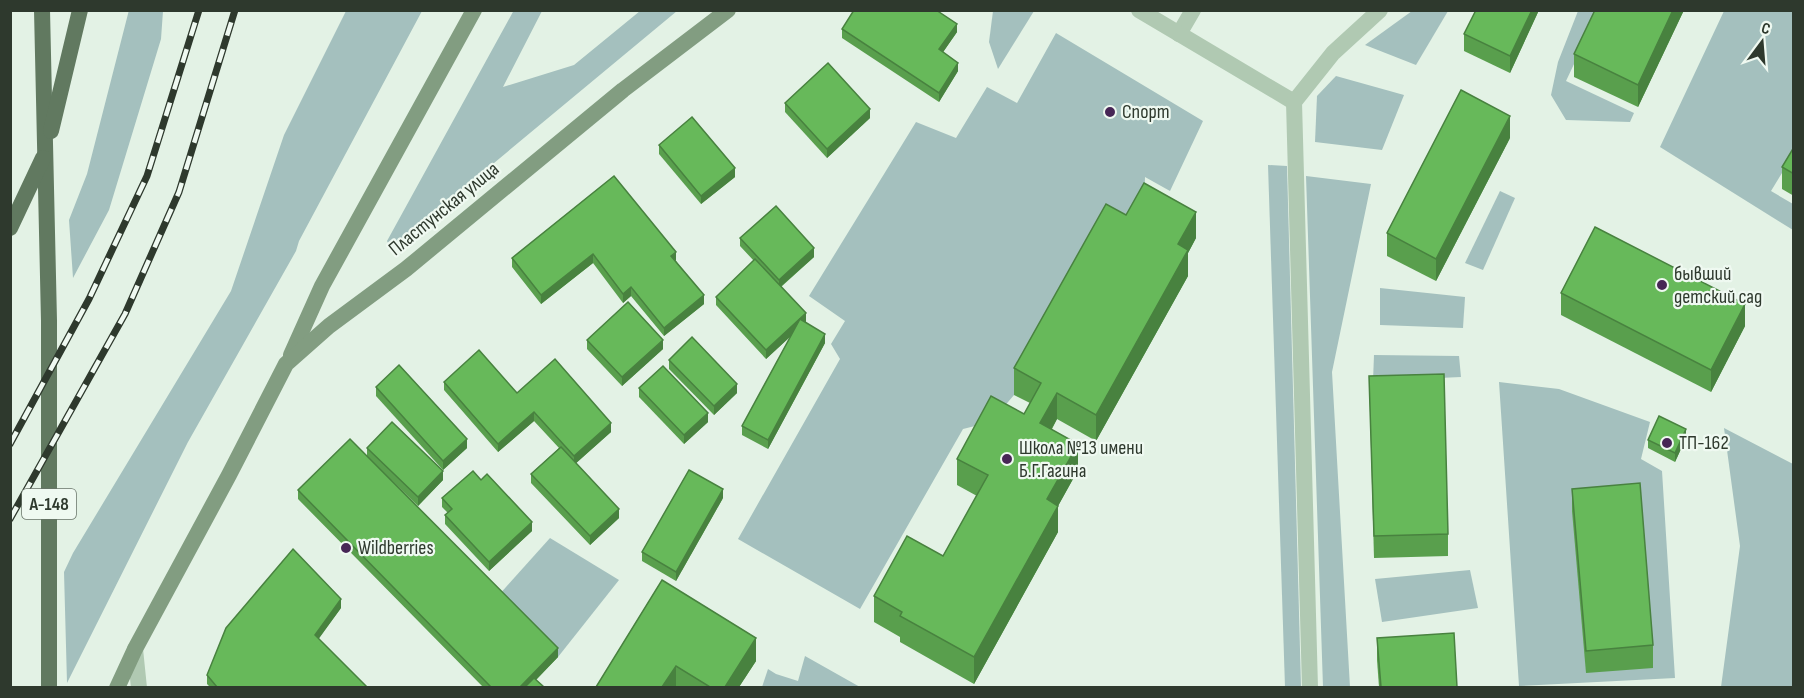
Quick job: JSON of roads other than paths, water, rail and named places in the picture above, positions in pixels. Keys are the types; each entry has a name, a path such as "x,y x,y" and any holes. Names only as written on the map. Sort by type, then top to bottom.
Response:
{"main road":[{"name":"А-148","path":"42,10 49,321 49,687"},
{"path":"10,228 45,153 80,10"},
{"path":"286,364 322,286 474,10"},
{"name":"Пластунская улица","path":"117,687 286,364 329,326 406,269 623,90 728,10"}],"street":[{"path":"1139,10 1294,102"},
{"path":"1179,34 1193,10"},
{"path":"1310,687 1294,102 1333,52 1380,10"},
{"path":"135,649 139,687"}],"railway":[{"path":"10,444 89,299 147,176 199,10"},
{"path":"10,519 125,314 179,192 235,10"}],"place":[{"name":"Спорт","path":"1110,112"},
{"name":"бывший детский сад","path":"1662,285"},
{"name":"ТП-162","path":"1667,443"},
{"name":"Школа №13 имени Б.Г.Гагина","path":"1007,459"},
{"name":"Wildberries","path":"346,548"}]}
